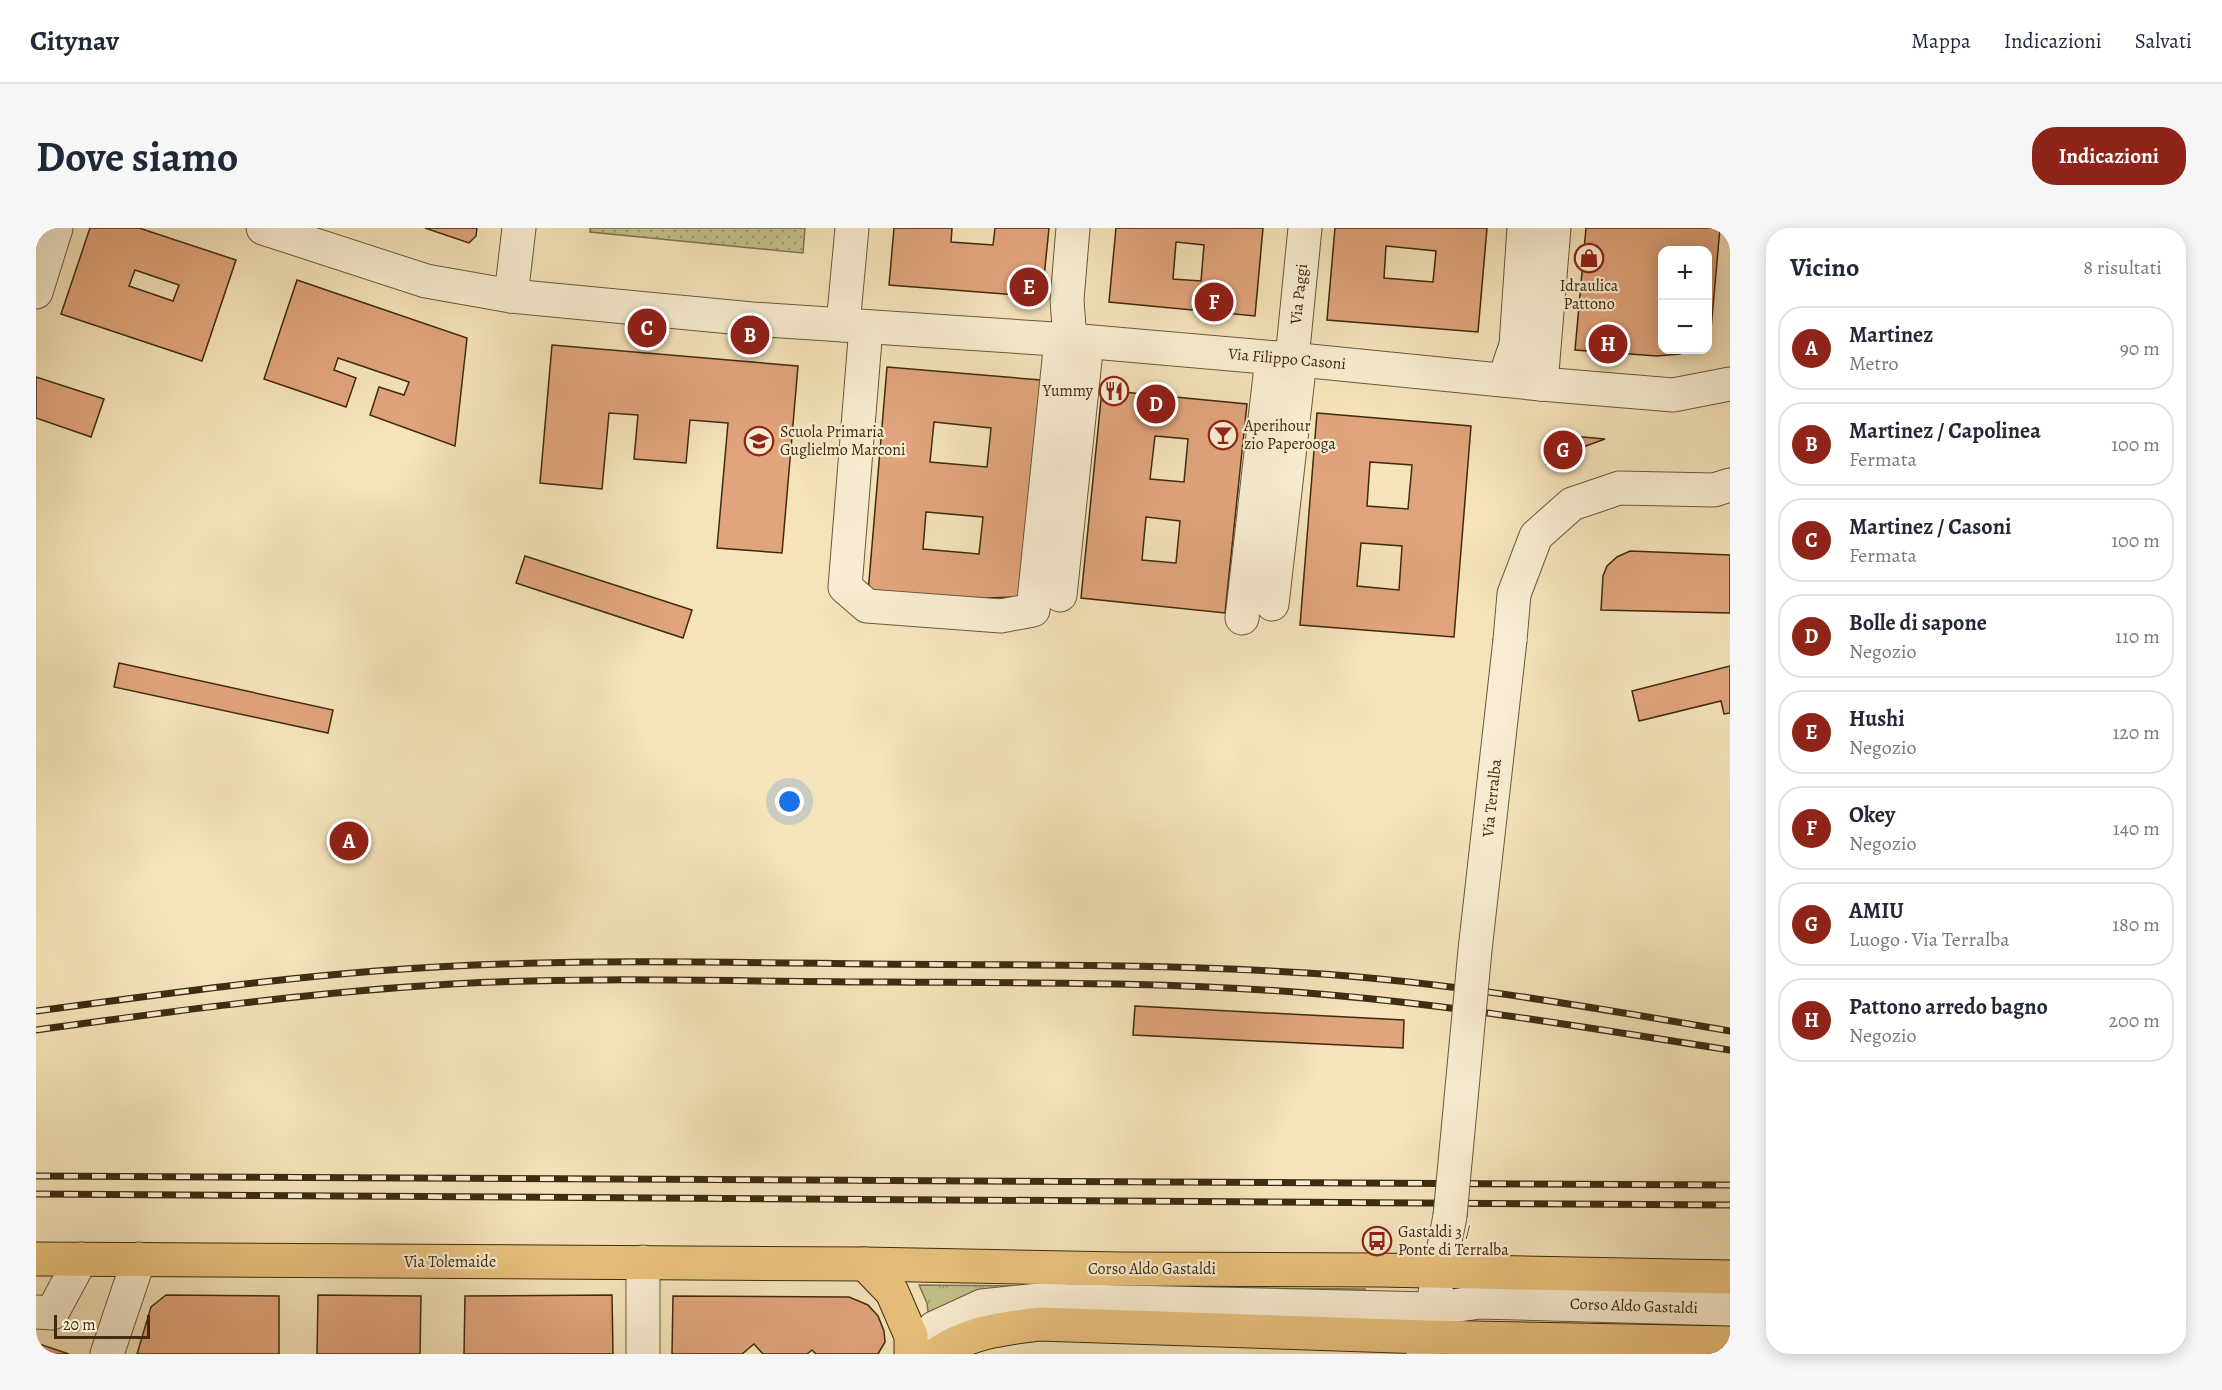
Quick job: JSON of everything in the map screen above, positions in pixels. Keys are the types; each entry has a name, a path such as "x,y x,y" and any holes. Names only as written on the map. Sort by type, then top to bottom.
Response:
{"main road":[{"name":"Via Tolemaide","path":"36,1259 865,1264"},
{"name":"Corso Aldo Gastaldi","path":"865,1264 1730,1277"},
{"path":"865,1264 892,1292 911,1336 911,1354"},
{"name":"Corso Aldo Gastaldi","path":"937,1354 986,1331 1039,1324 1730,1343"}],"street":[{"path":"36,292 56,228"},
{"name":"Via Filippo Casoni","path":"263,228 426,281 511,296 752,319 1073,341 1673,394 1730,384"},
{"path":"511,296 519,228"},
{"path":"852,228 855,326 846,587 867,606 1000,616 1033,610 1073,341"},
{"path":"1060,595 1073,341 1067,300 1073,228"},
{"name":"Via Paggi","path":"1288,359 1305,228"},
{"path":"1504,380 1516,345 1524,228"},
{"path":"1541,384 1554,228"},
{"path":"1272,604 1288,359"},
{"path":"1242,618 1288,359"},
{"name":"Via Terralba","path":"1439,1271 1450,1216 1475,950 1514,594 1536,536 1572,504 1619,488 1714,490 1730,485"},
{"path":"36,1312 52,1313 81,1259"},
{"path":"107,1354 139,1259"},
{"path":"643,1262 643,1354"},
{"path":"1426,1333 1439,1271"},
{"name":"Corso Aldo Gastaldi","path":"920,1354 934,1328 982,1306 1039,1300 1426,1333 1480,1302 1730,1309"}],"green space":[{"path":"590,228 805,228 803,253 590,232"},
{"path":"919,1285 1365,1289 1365,1297 929,1320 927,1303"}],"building":[{"path":"90,228 139,228 236,260 202,361 61,314","holes":["135,270 179,285 173,301 129,286"]},
{"path":"425,228 477,228 476,236 469,243"},
{"path":"894,228 952,228 951,242 993,245 995,228 1049,228 1042,297 889,285"},
{"path":"1116,228 1263,228 1255,316 1109,302","holes":["1176,242 1204,245 1201,281 1173,279"]},
{"path":"1335,228 1487,228 1478,332 1327,320","holes":["1386,246 1436,251 1433,282 1384,278"]},
{"path":"1586,228 1720,228 1712,318 1712,246 1658,246 1658,354 1680,354 1657,356 1575,350"},
{"path":"297,280 467,338 455,446 370,415 379,387 404,395 409,382 338,358 334,370 356,378 346,407 264,379"},
{"name":"Scuola Primaria Guglielmo Marconi","path":"552,345 798,366 782,553 717,548 728,423 690,420 686,463 634,459 638,415 609,413 602,489 540,483"},
{"path":"887,367 1041,380 1021,597 953,599 868,593","holes":["934,422 991,428 987,467 930,462","926,512 983,517 979,554 923,549"]},
{"path":"36,377 104,399 91,437 36,418"},
{"path":"1102,390 1247,404 1225,613 1081,598","holes":["1155,436 1188,439 1184,482 1150,479","1146,517 1180,521 1176,563 1142,560"]},
{"path":"1317,413 1471,426 1454,637 1300,625","holes":["1370,462 1412,465 1408,509 1367,506","1361,543 1402,546 1399,590 1357,586"]},
{"path":"1549,434 1605,439 1572,451 1546,464"},
{"path":"1630,551 1730,555 1730,613 1601,610 1603,576 1607,566 1617,557"},
{"path":"525,556 692,610 683,638 516,583"},
{"path":"119,663 333,710 328,733 114,687"},
{"path":"1730,666 1730,713 1724,714 1721,701 1639,721 1632,691"},
{"path":"1135,1006 1404,1020 1403,1048 1133,1035"},
{"path":"166,1295 279,1296 279,1354 137,1354 151,1307"},
{"path":"318,1295 421,1296 420,1354 317,1354"},
{"path":"612,1295 613,1354 464,1354 465,1296"},
{"path":"673,1296 849,1297 868,1305 878,1316 884,1331 885,1342 878,1354 816,1354 812,1350 807,1354 763,1354 754,1344 742,1354 672,1354"},
{"path":"36,1343 69,1354 36,1354"}],"railway":[{"path":"36,1011 291,979 376,971 499,964 685,962 1089,966 1253,970 1413,982 1519,996 1730,1031"},
{"path":"36,1030 296,997 452,984 615,980 1045,983 1255,989 1413,1003 1730,1050"},
{"path":"36,1176 1730,1185"},
{"path":"36,1194 1730,1205"}],"place":[{"name":"Idraulica Pattono","path":"1589,258"},
{"name":"Hushi","path":"1029,287"},
{"name":"Okey","path":"1214,302"},
{"name":"Martinez / Casoni","path":"647,328"},
{"name":"Martinez / Capolinea","path":"750,335"},
{"name":"Pattono arredo bagno","path":"1608,344"},
{"name":"Yummy","path":"1114,391"},
{"name":"Bolle di sapone","path":"1156,404"},
{"name":"Aperihour zio Paperooga","path":"1223,435"},
{"name":"Scuola Primaria Guglielmo Marconi","path":"759,441"},
{"name":"AMIU","path":"1563,450"},
{"name":"Martinez","path":"349,841"},
{"name":"Gastaldi 3 / Ponte di Terralba","path":"1377,1241"}]}
